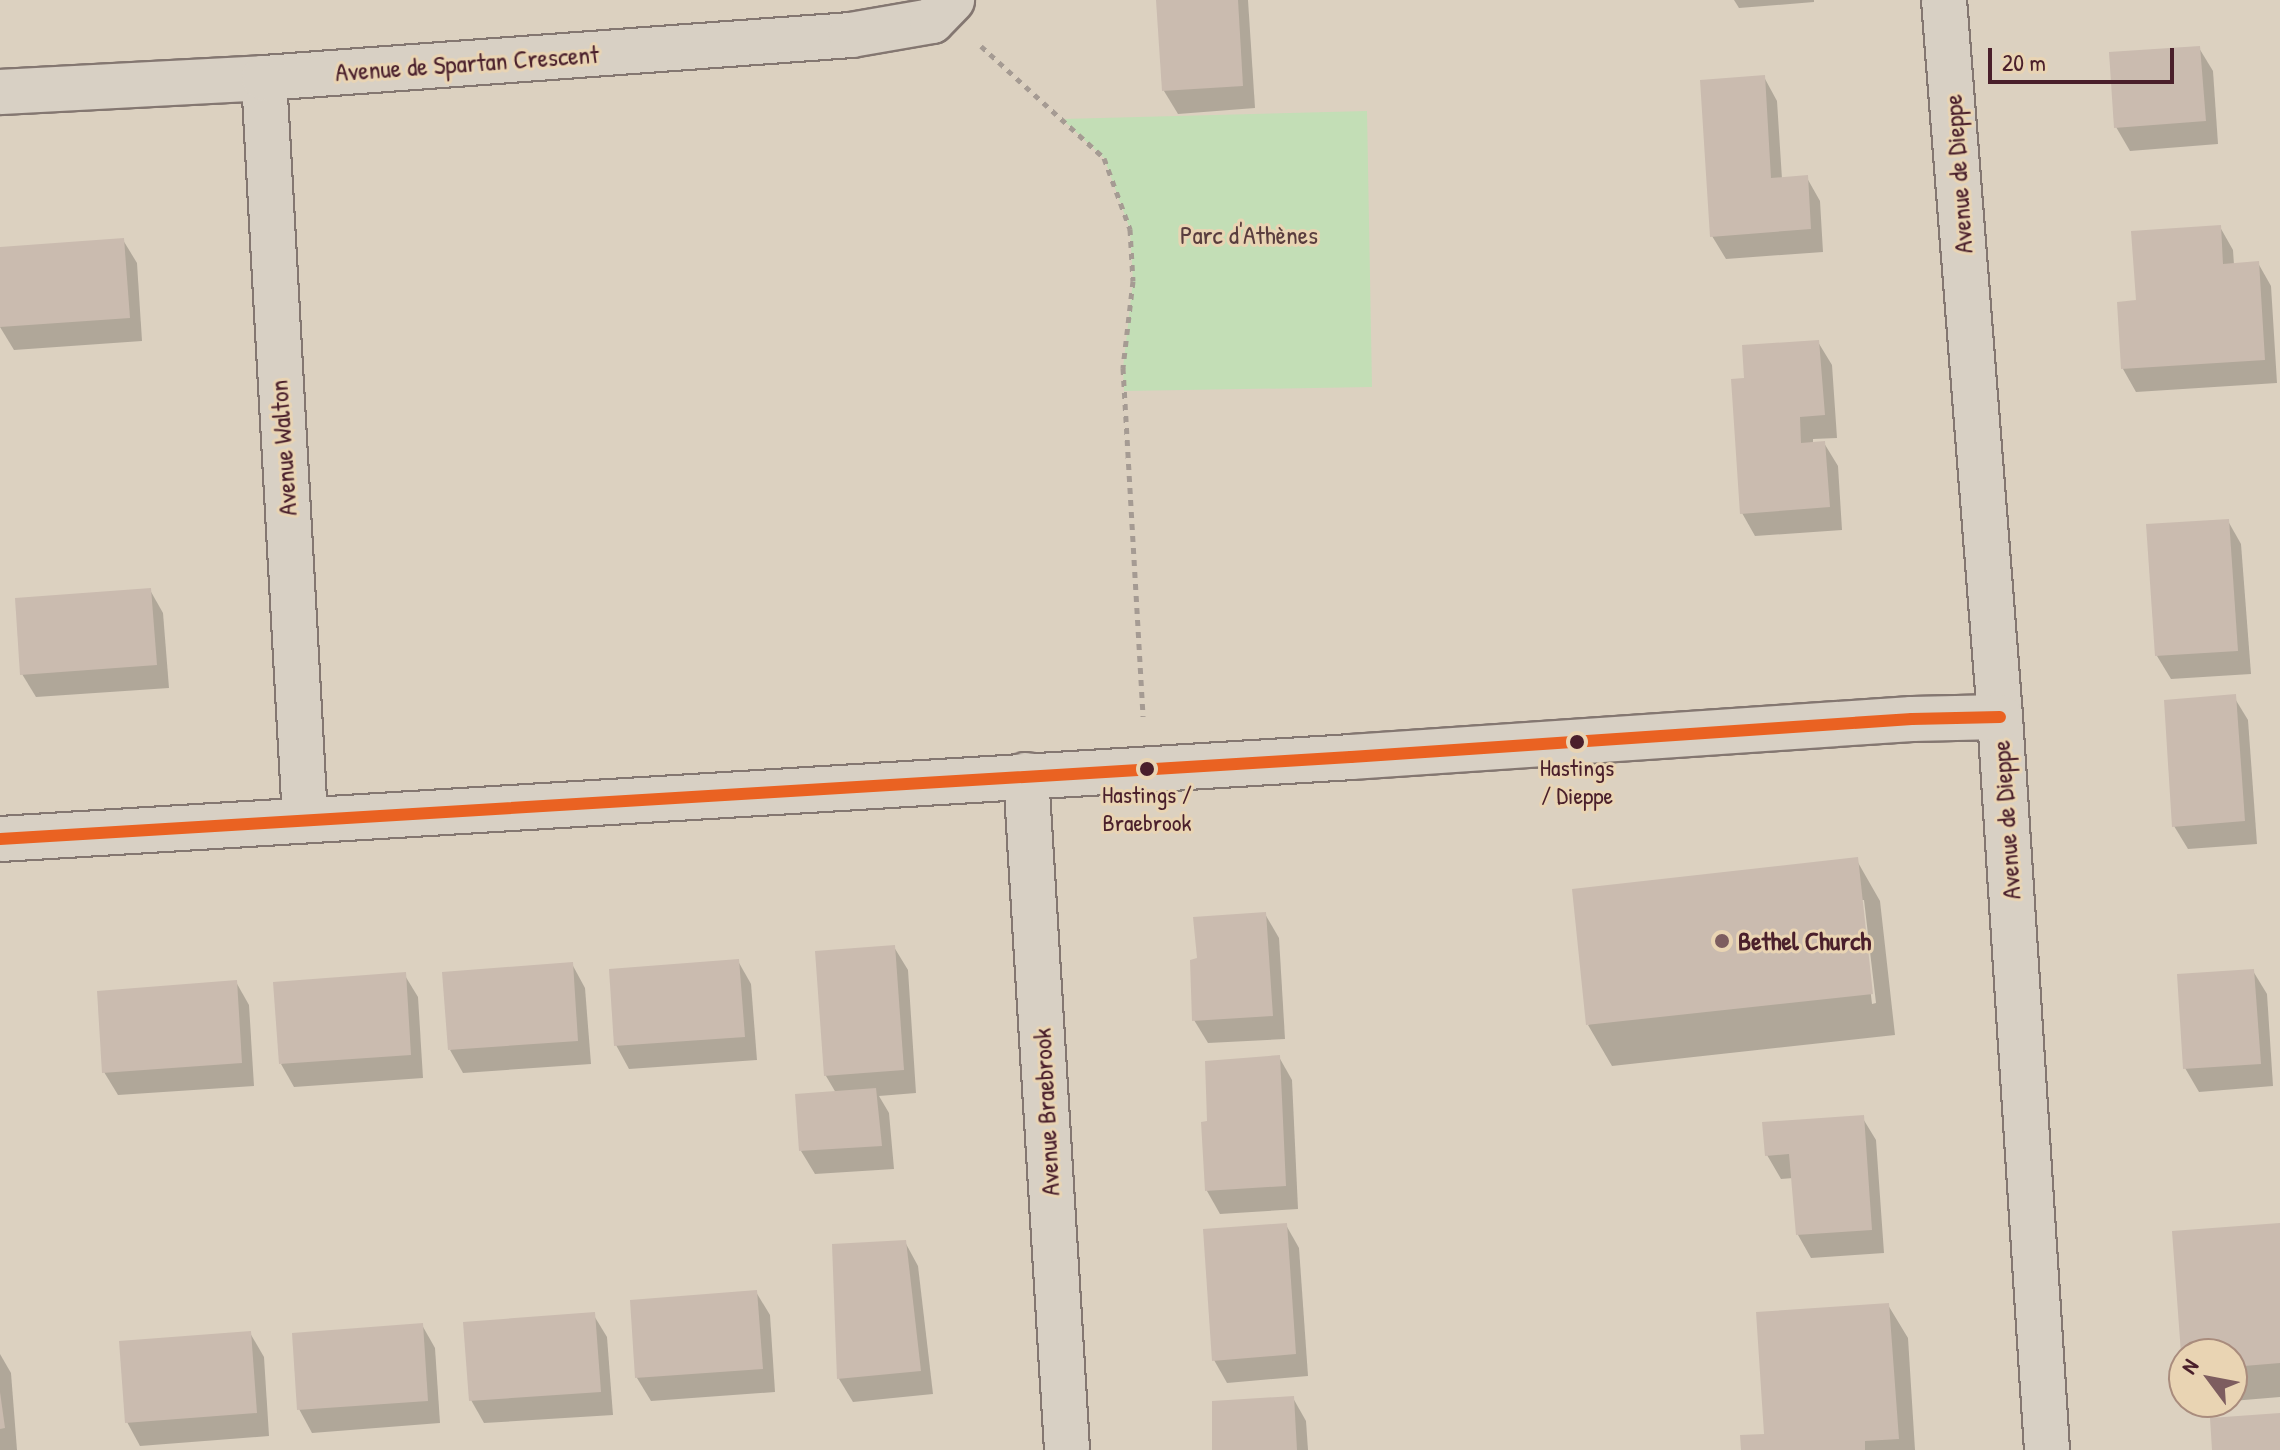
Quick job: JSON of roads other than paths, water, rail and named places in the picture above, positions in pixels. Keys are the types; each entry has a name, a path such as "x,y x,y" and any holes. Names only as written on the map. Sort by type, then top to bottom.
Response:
{"street":[{"name":"Avenue de Dieppe","path":"1944,0 2000,717 2047,1450"},
{"name":"Avenue de Spartan Crescent","path":"0,92 264,78 851,35 942,10"},
{"name":"Avenue Walton","path":"264,78 305,819"},
{"path":"0,839 1351,757 1912,719 2000,717"},
{"name":"Avenue Braebrook","path":"1026,775 1067,1450"}],"place":[{"name":"Hastings / Dieppe","path":"1577,742"},
{"name":"Hastings / Braebrook","path":"1147,769"},
{"name":"Bethel Church","path":"1722,941"}],"park label":[{"name":"Parc d'Athènes","path":"1249,235"}]}
